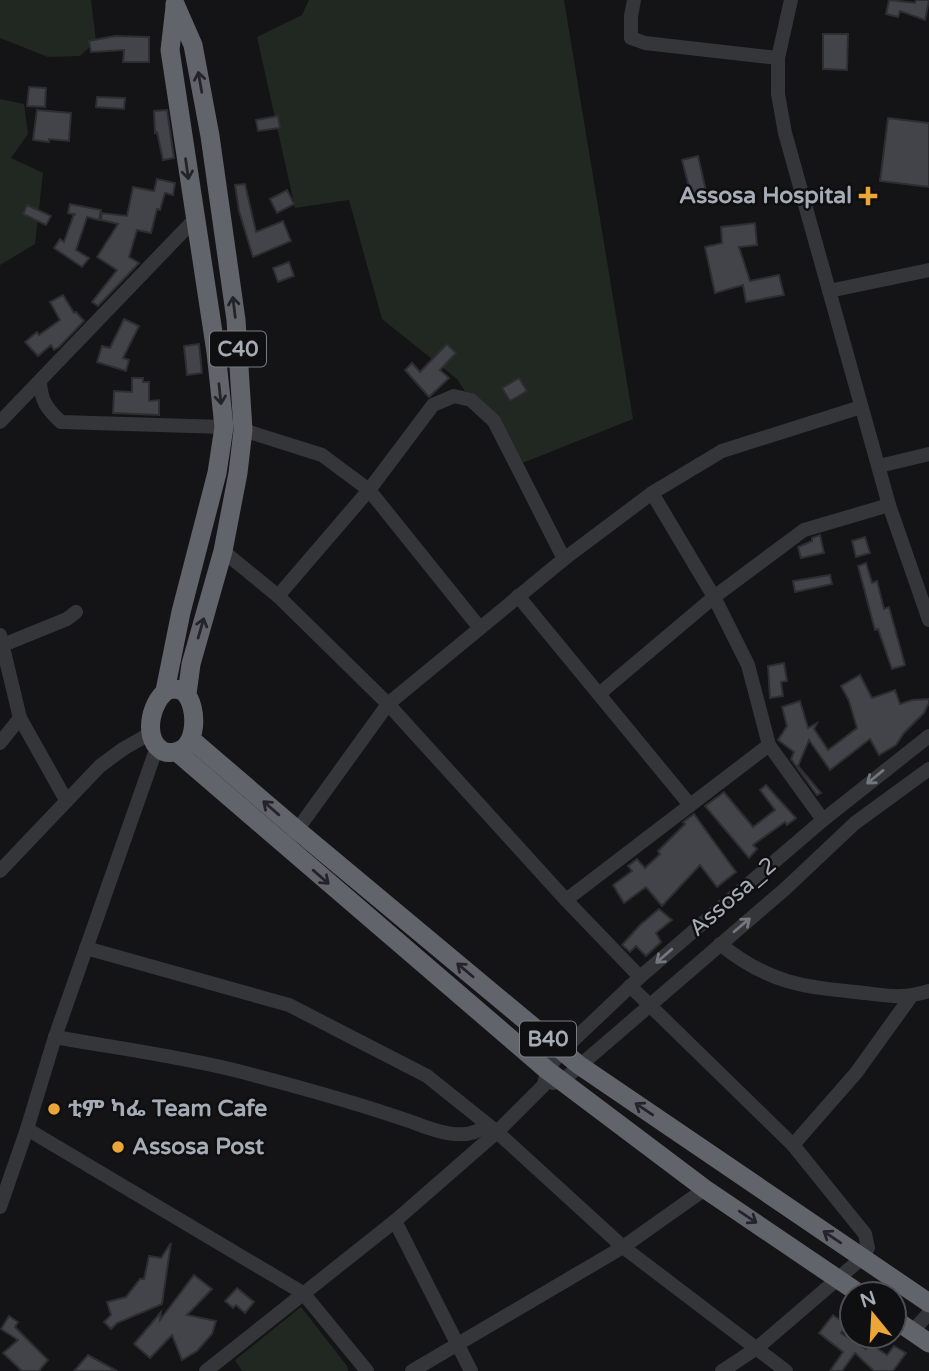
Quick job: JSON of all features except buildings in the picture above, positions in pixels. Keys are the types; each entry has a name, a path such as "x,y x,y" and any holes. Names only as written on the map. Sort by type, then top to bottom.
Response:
{"highway":[{"name":"C40","path":"175,2 170,50 215,352 233,428 238,473 223,551 191,664 187,694"},
{"name":"C40","path":"165,691 181,612 217,473 233,428 238,348 224,225 203,97 193,45 175,2"},
{"path":"215,352 238,348"},
{"path":"154,740 155,703 165,691 176,689 187,694 193,716 185,746"},
{"name":"B40","path":"154,740 163,752 185,746"},
{"name":"B40","path":"185,746 297,830 579,1065 929,1303"},
{"name":"B40","path":"185,746 284,846 551,1079 705,1189 841,1280"},
{"path":"908,1329 929,1343"}],"street":[{"path":"634,0 631,38 645,43 778,58"},
{"path":"791,0 778,58 778,94 785,133 889,505 929,620"},
{"path":"0,422 194,220"},
{"path":"829,290 929,270"},
{"path":"40,382 41,397 46,408 61,422 233,428 322,455 369,490 479,627"},
{"path":"278,596 369,490 433,405 454,396 471,400 494,421 564,559"},
{"path":"284,846 388,704 564,559 652,493 722,451 861,407"},
{"path":"879,466 929,454"},
{"path":"652,493 714,597 748,665 769,745 823,820"},
{"path":"600,694 714,597 804,530 889,505"},
{"path":"223,551 278,596 388,704 566,900 635,982 649,1005 793,1145 865,1234 869,1248 862,1258 757,1348 722,1371"},
{"path":"518,596 690,805"},
{"path":"66,800 20,718 1,640 67,619 76,612"},
{"path":"0,743 20,718"},
{"name":"Assosa_2","path":"551,1079 562,1051 635,982 823,820 929,736"},
{"path":"1,869 100,766 123,749 154,740"},
{"path":"0,1207 3,1188 27,1129 154,740"},
{"path":"566,900 769,745"},
{"name":"Assosa_2","path":"551,1079 579,1065 785,889 855,823 929,769"},
{"path":"720,944 744,963 774,977 807,987 910,998 929,991"},
{"path":"86,948 289,1005 427,1076 492,1128 623,1247 786,1371"},
{"path":"793,1145 856,1073 910,998"},
{"path":"55,1037 236,1071 378,1110 434,1131 464,1135 492,1128"},
{"path":"206,1371 394,1221 492,1128 551,1079"},
{"path":"27,1129 303,1293 367,1371"},
{"path":"412,1371 623,1247 705,1189"},
{"path":"394,1221 471,1371"},
{"path":"912,1332 929,1313"}],"shaded area":[{"path":"0,0 91,0 96,41 80,56 48,57 0,38"},
{"path":"309,0 564,0 633,419 515,466 457,379 382,319 349,200 295,208 257,37 302,15"},
{"path":"0,99 24,104 28,134 11,158 43,173 35,244 0,265"},
{"path":"301,1307 347,1366 348,1371 242,1371 235,1360"}],"place":[{"name":"Assosa Hospital","path":"868,196"},
{"name":"ቲም ካፌ Team Cafe","path":"54,1109"},
{"name":"Assosa Post","path":"118,1147"}]}
